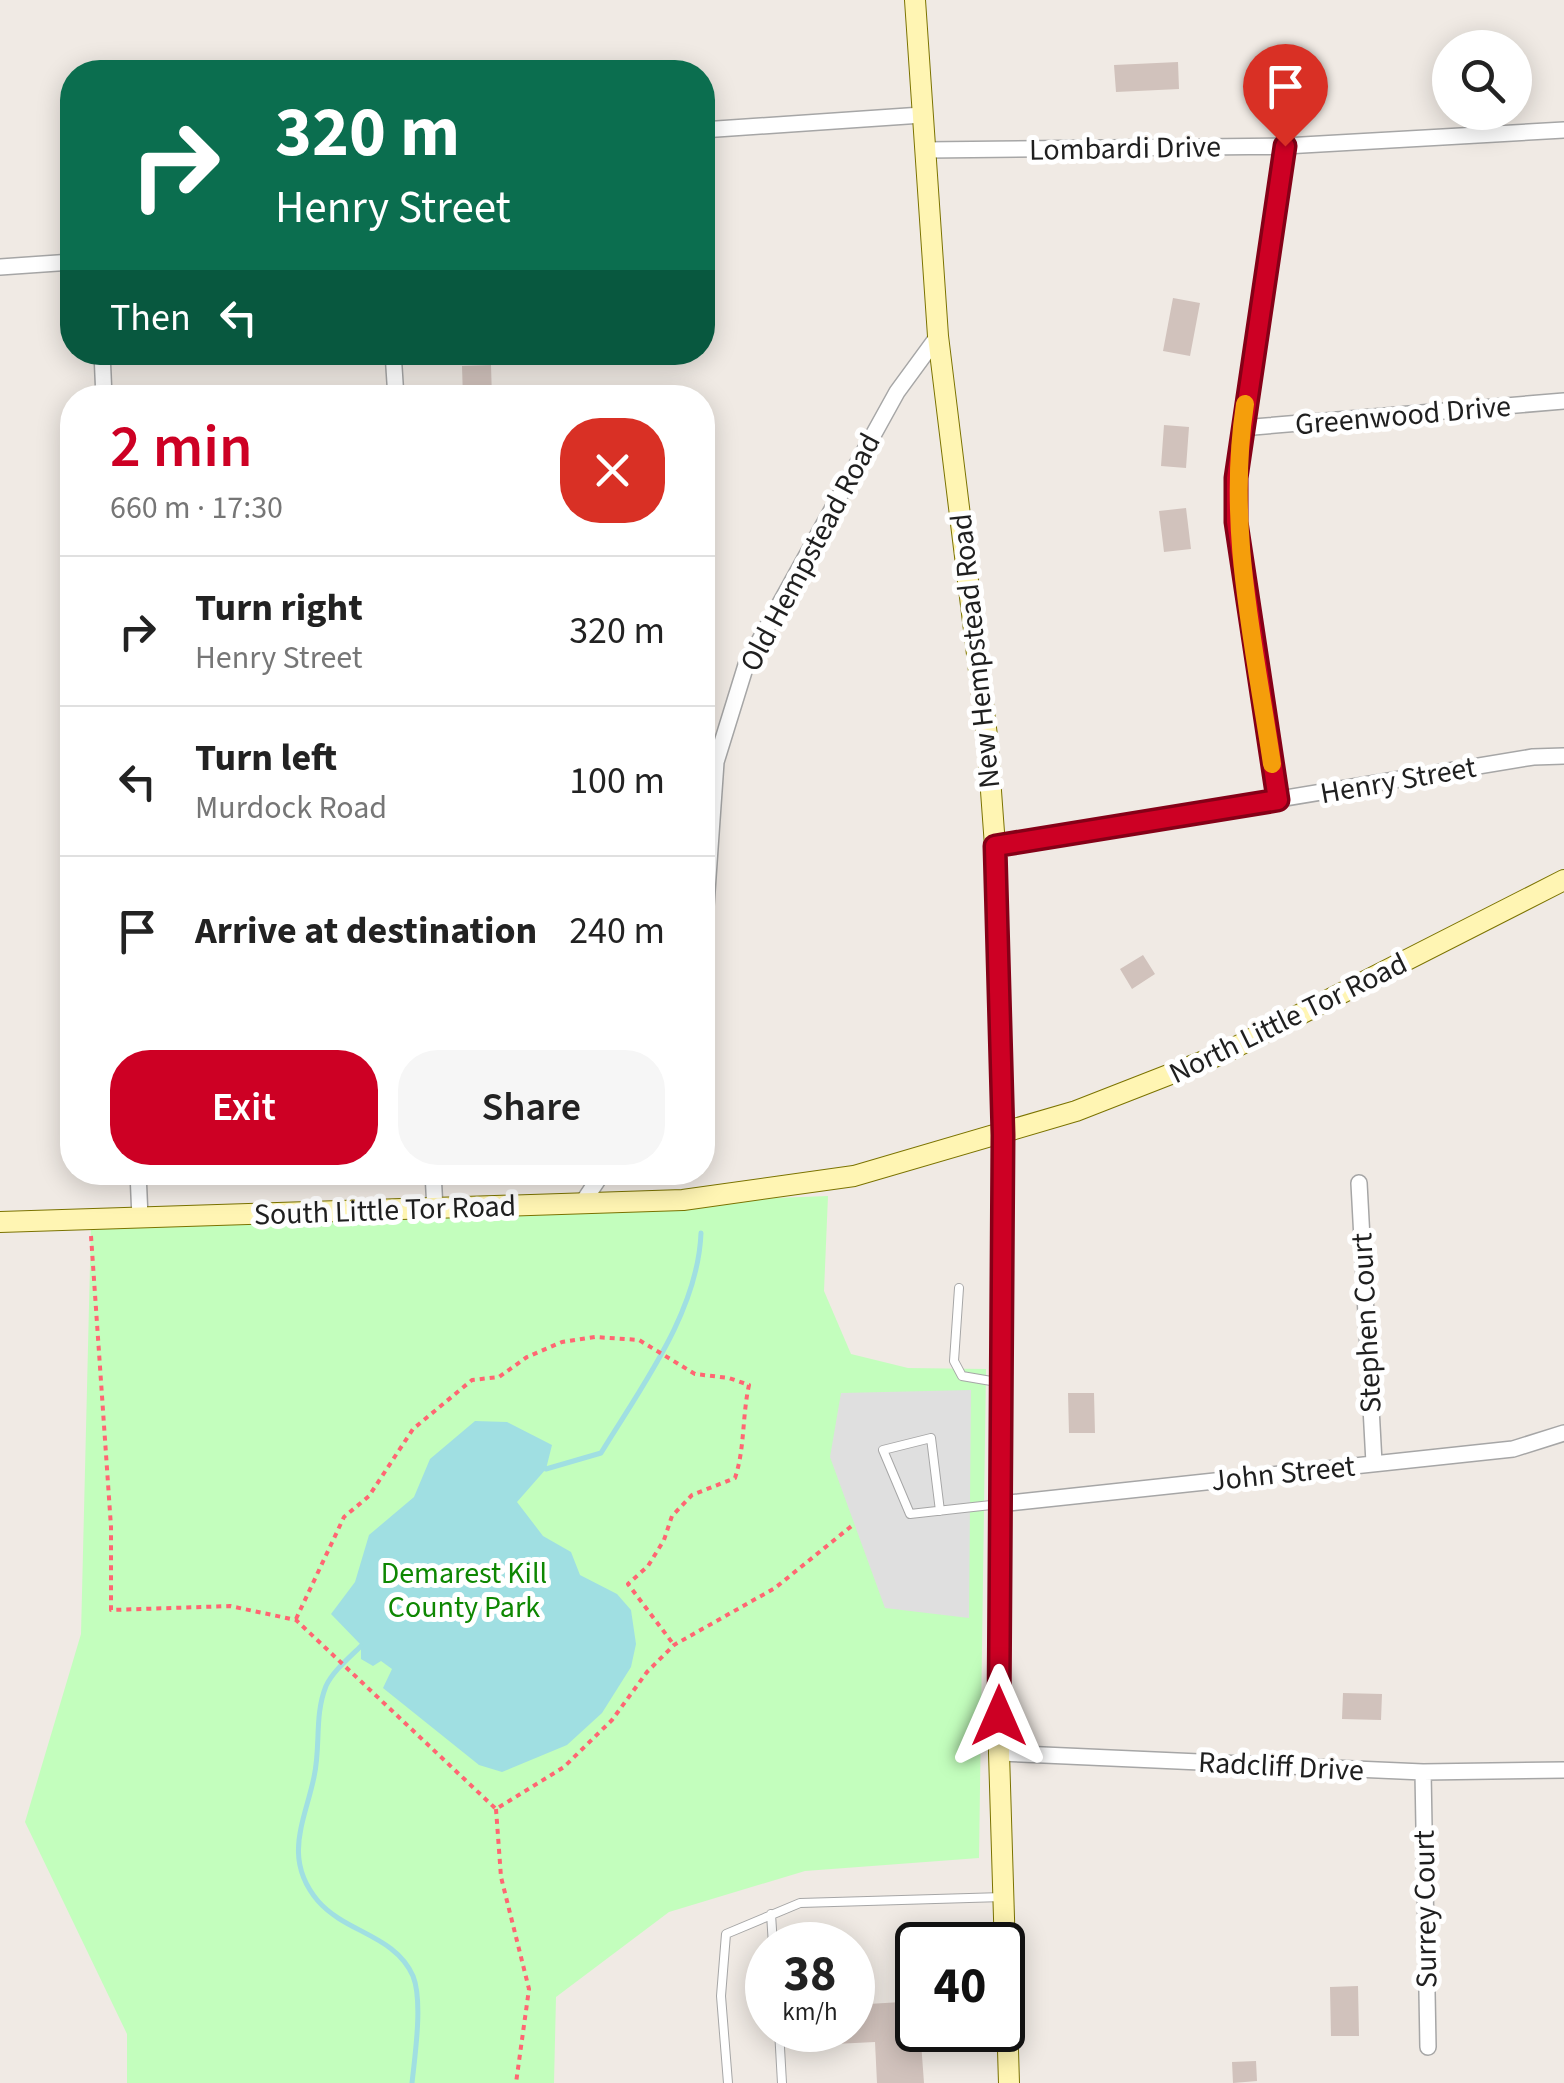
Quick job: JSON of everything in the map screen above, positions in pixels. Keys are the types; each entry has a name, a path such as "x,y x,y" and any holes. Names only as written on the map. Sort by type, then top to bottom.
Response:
{"street":[{"name":"New Hempstead Road","path":"915,0 938,336 987,736 995,846 1003,1135 999,1754 1009,2083"},
{"path":"715,129 922,115"},
{"name":"Lombardi Drive","path":"926,150 1285,146 1564,130"},
{"path":"1278,800 1236,522 1241,428 1285,146"},
{"path":"0,266 60,263"},
{"name":"Old Hempstead Road","path":"715,776 746,665 897,392 938,336"},
{"name":"Greenwood Drive","path":"1241,428 1564,401"},
{"name":"Henry Street","path":"995,846 1533,757 1564,756"},
{"name":"North Little Tor Road","path":"1003,1135 1222,1054 1564,880"},
{"name":"South Little Tor Road","path":"0,1222 683,1200 769,1191 854,1176 1003,1135"},
{"name":"Stephen Court","path":"1359,1183 1374,1463"},
{"path":"139,1185 140,1218"},
{"path":"434,1185 435,1210"},
{"path":"582,1202 594,1185"},
{"name":"John Street","path":"1000,1504 1512,1449 1564,1433"},
{"name":"Radcliff Drive","path":"999,1754 1423,1772 1564,1770"},
{"name":"Surrey Court","path":"1423,1772 1428,2047"}],"lane":[{"path":"959,1288 954,1361 962,1376 1001,1383"},
{"path":"940,1511 931,1438 883,1450 910,1514 940,1511 1000,1504"},
{"path":"728,2083 721,1996 726,1934 800,1903 1002,1897"},
{"path":"772,1914 772,1922"},
{"path":"780,2052 782,2083"}],"path":[{"path":"91,1224 110,1526 111,1610 230,1606 296,1620 496,1809 501,1877 529,1989 516,2083"},
{"path":"296,1620 344,1517 368,1496 414,1429 472,1380 499,1377 527,1356 562,1342 595,1337 638,1340 695,1374 728,1378 749,1386 742,1418 743,1455 736,1478 692,1495 672,1516 664,1540 648,1566 628,1584 674,1644"},
{"path":"496,1809 564,1767 612,1720 674,1644 775,1588 854,1524"}],"green space":[{"name":"Demarest Kill County Park","path":"828,1196 824,1291 851,1354 908,1368 986,1369 979,1858 805,1871 669,1912 556,1997 554,2083 127,2083 127,2034 25,1822 81,1634 91,1224"}],"shaded area":[{"path":"971,1390 969,1618 885,1608 830,1457 841,1393"}],"water":[{"path":"475,1421 507,1422 552,1445 546,1469 517,1502 543,1536 571,1552 580,1575 617,1594 631,1610 636,1644 631,1667 602,1713 567,1745 502,1772 479,1765 383,1688 392,1669 381,1661 373,1666 361,1659 361,1645 331,1614 355,1582 369,1535 414,1497 430,1459"}],"building":[{"path":"1178,62 1179,89 1116,92 1114,65"},
{"path":"1173,298 1200,303 1190,356 1163,351"},
{"path":"491,365 492,385 463,385 462,366"},
{"path":"1164,425 1189,427 1186,468 1161,466"},
{"path":"1186,508 1191,549 1164,552 1159,511"},
{"path":"1143,955 1155,974 1132,989 1120,969"},
{"path":"1068,1393 1094,1393 1095,1433 1069,1433"},
{"path":"1343,1693 1382,1694 1381,1720 1342,1719"},
{"path":"1358,1986 1359,2036 1331,2036 1330,1987"},
{"path":"895,2002 895,2052 922,2052 924,2083 877,2083 875,2004"},
{"path":"1256,2061 1257,2081 1233,2083 1232,2062"}],"waterway":[{"path":"546,1469 601,1453 679,1320 690,1291 701,1233"},
{"path":"361,1646 333,1675 322,1697 316,1765 299,1854 307,1885 318,1901 329,1912 394,1951 413,1976 418,2013 412,2083"}],"slow traffic":[{"path":"1245,404 1236,478 1236,522 1272,764"}],"route":[{"path":"999,1716 1003,1135 995,846 1278,800 1236,522 1236,478 1285,146"}]}
